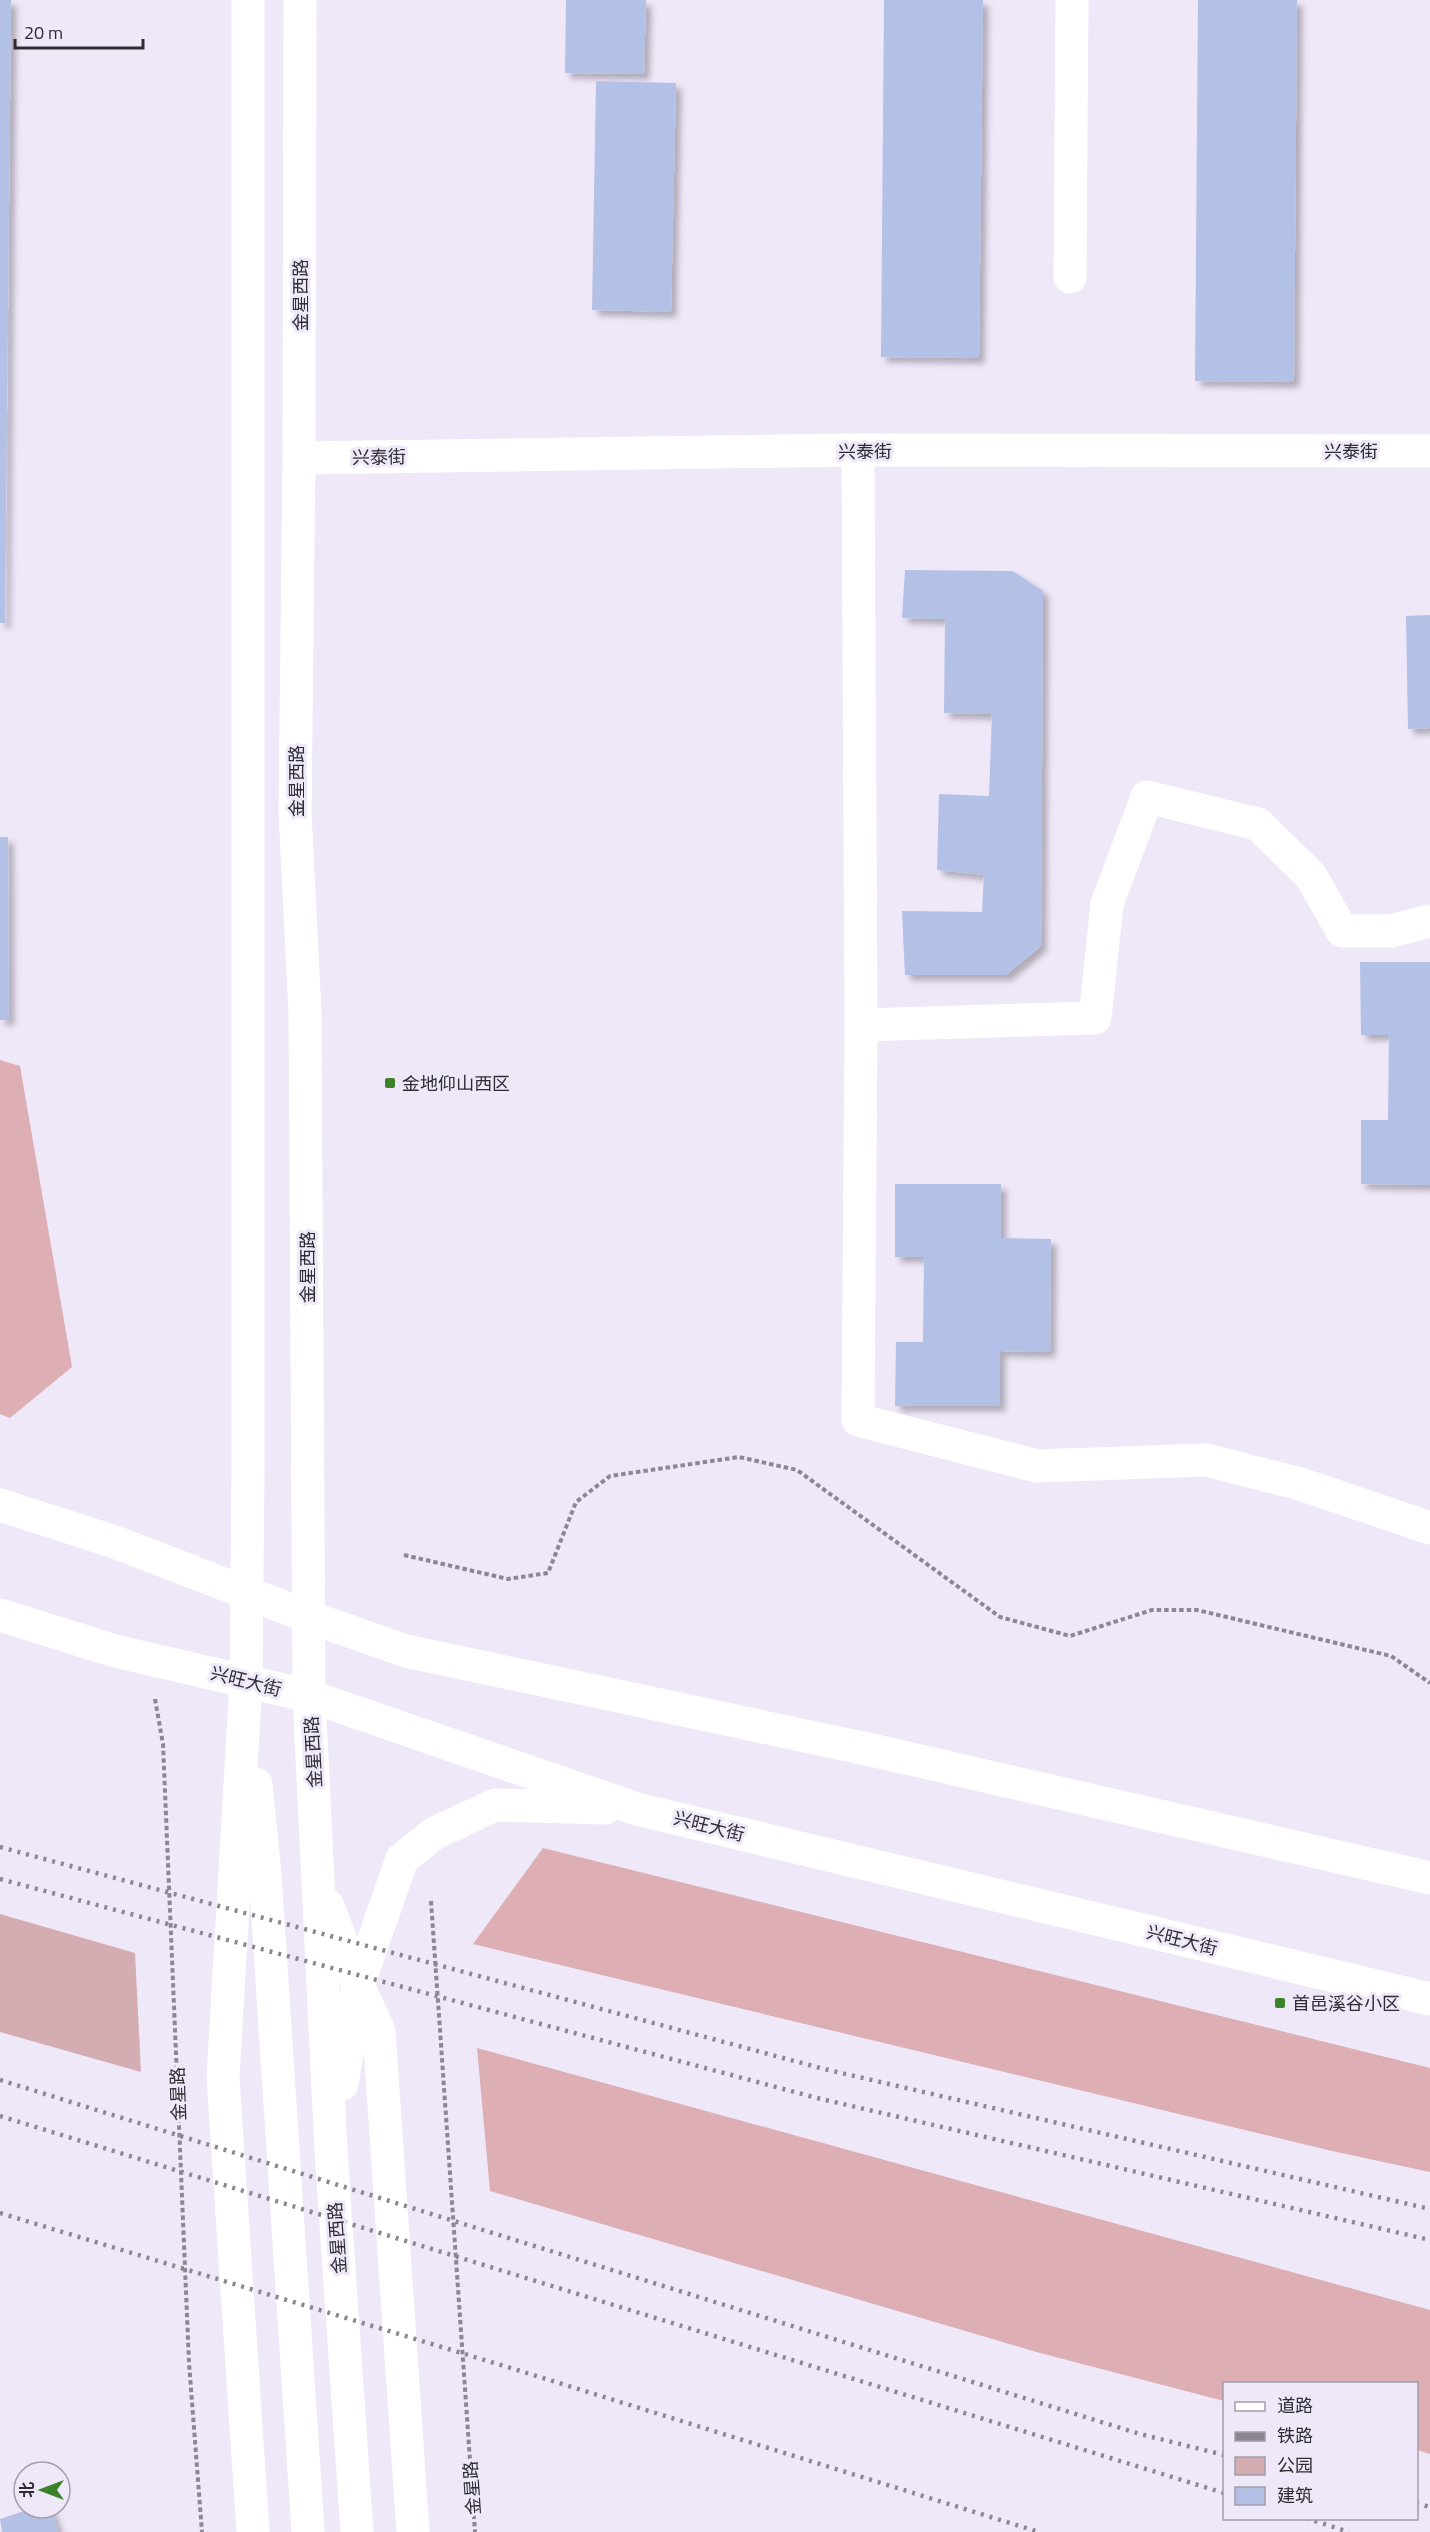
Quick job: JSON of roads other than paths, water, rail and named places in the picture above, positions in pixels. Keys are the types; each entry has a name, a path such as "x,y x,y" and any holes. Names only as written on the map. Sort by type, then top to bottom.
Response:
{"main road":[{"path":"248,0 246,1681 223,2078 253,2532"},
{"name":"金星西路","path":"300,0 299,458 295,812 305,1012 309,1696 331,2151 357,2532"},
{"path":"1070,278 1072,0"},
{"path":"858,450 861,1025 858,1420 1037,1466 1206,1460 1297,1483 1430,1528"},
{"name":"兴泰街","path":"299,458 858,450 1430,451"},
{"path":"861,1025 1095,1018 1107,904 1147,797 1258,824 1311,876 1342,931 1391,931 1430,921"},
{"path":"0,1505 115,1542 309,1617 406,1651 876,1751 1430,1878"},
{"name":"兴旺大街","path":"0,1615 115,1651 309,1696 637,1809 1430,1999"},
{"path":"246,1681 265,1874 308,2532"},
{"path":"331,2151 358,1985 402,1859 435,1833 495,1805 637,1809"},
{"path":"318,1877 358,1985 379,2031 413,2532"}],"railway":[{"path":"0,1847 824,2069 1430,2209"},
{"path":"0,1879 817,2098 1430,2240"},
{"path":"0,2080 1140,2434 1223,2455"},
{"path":"0,2116 1223,2493"},
{"path":"0,2213 1039,2532"},
{"path":"1418,2504 1430,2507"},
{"path":"1312,2520 1349,2532"}],"place":[{"name":"金地仰山西区","path":"390,1083"},
{"name":"首邑溪谷小区","path":"1280,2003"}]}
